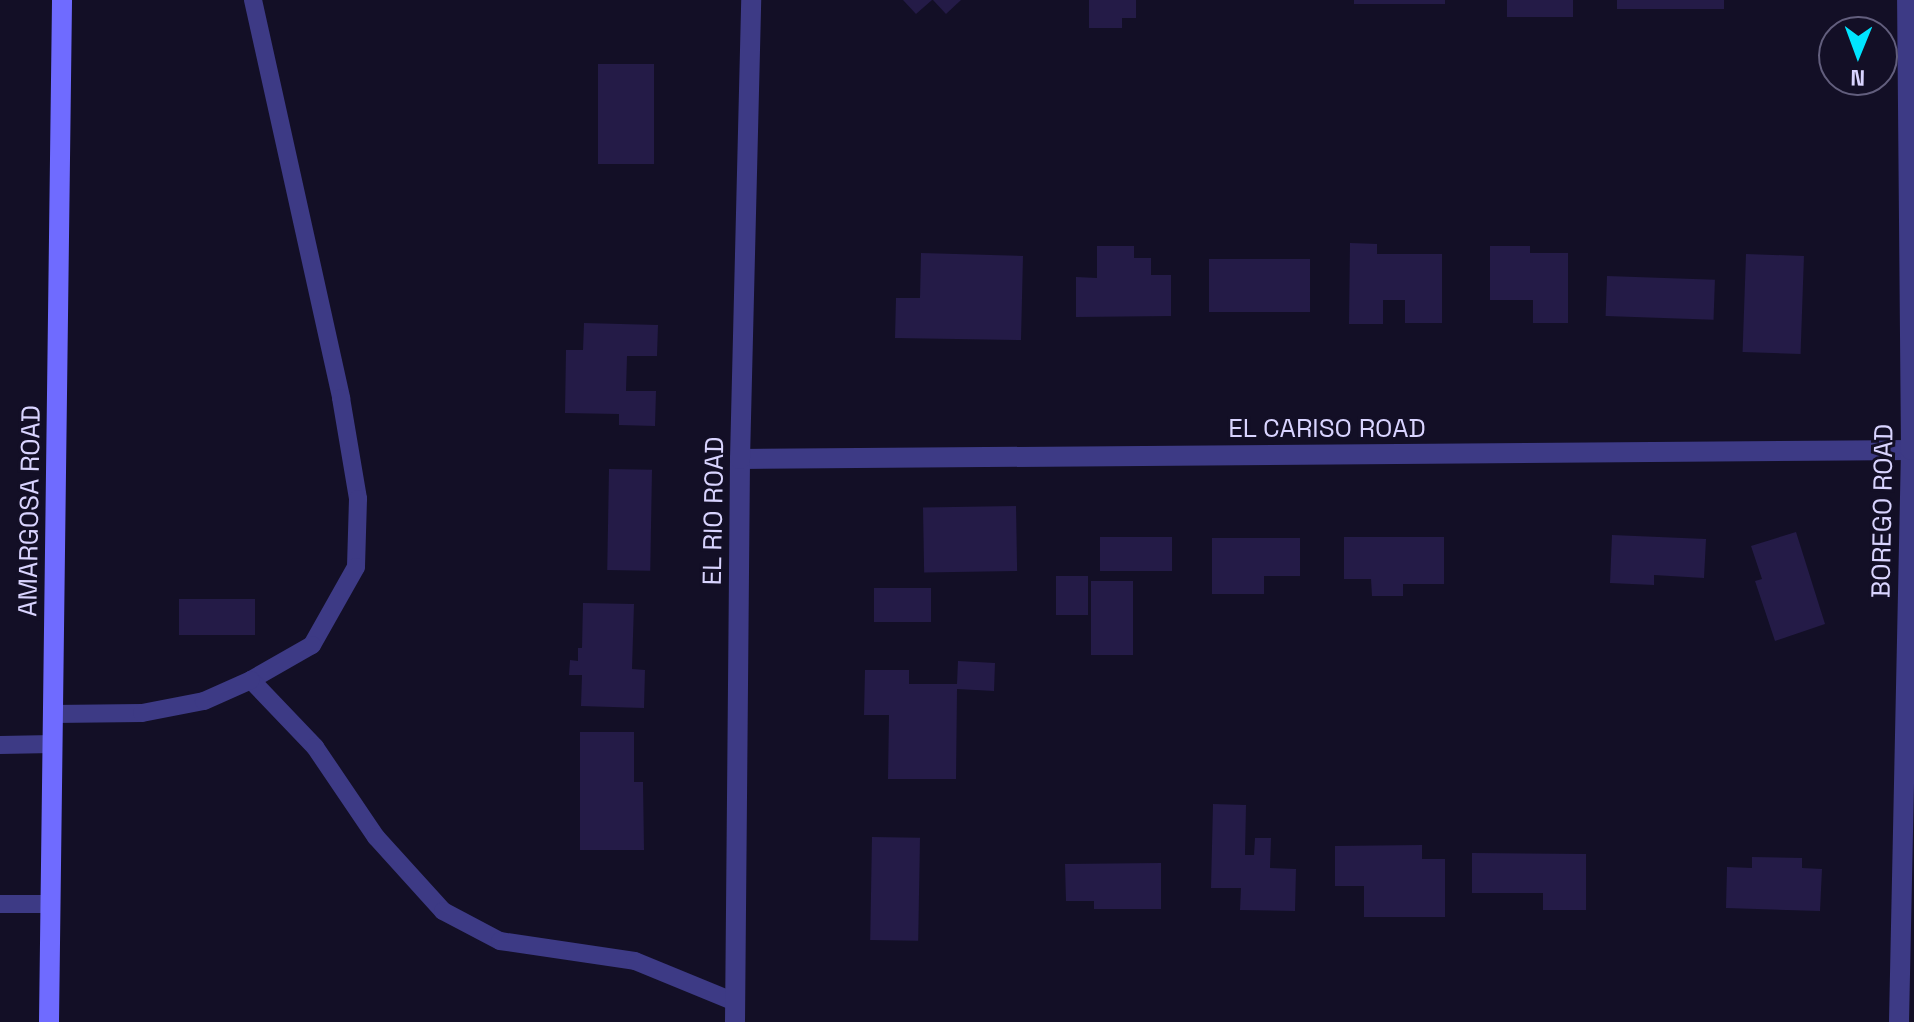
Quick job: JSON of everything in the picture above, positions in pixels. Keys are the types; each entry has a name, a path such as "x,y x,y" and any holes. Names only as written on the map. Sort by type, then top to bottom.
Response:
{"main road":[{"name":"AMARGOSA ROAD","path":"49,1022 62,0"}],"street":[{"name":"EL RIO ROAD","path":"735,1012 740,459 751,0"},
{"name":"BOREGO ROAD","path":"1899,1022 1913,450 1907,0"},
{"name":"EL CARISO ROAD","path":"740,459 1913,450"}],"lane":[{"path":"53,714 142,713 204,701 251,680 312,645 356,567 358,499 341,398 253,0"},
{"path":"251,680 315,747 376,837 443,911 500,941 635,961 735,1012"},
{"path":"0,745 53,744"},
{"path":"0,904 51,904"}],"building":[{"path":"903,0 932,0 916,14"},
{"path":"933,0 961,0 946,14"},
{"path":"1089,0 1136,0 1136,18 1122,18 1122,28 1089,28"},
{"path":"1354,0 1445,0 1445,4 1354,4"},
{"path":"1507,0 1573,0 1573,17 1507,17"},
{"path":"1617,0 1724,0 1724,9 1617,9"},
{"path":"598,64 654,64 654,164 598,164"},
{"path":"1350,243 1377,244 1377,254 1442,254 1442,323 1405,323 1405,300 1383,300 1383,324 1349,324"},
{"path":"1097,246 1134,246 1134,258 1151,258 1151,275 1171,275 1171,316 1076,317 1076,277 1097,278"},
{"path":"1490,246 1530,246 1530,253 1568,253 1568,323 1533,323 1533,300 1490,300"},
{"path":"921,253 1023,256 1021,340 895,338 896,298 920,298"},
{"path":"1746,254 1804,256 1801,354 1743,352"},
{"path":"1209,259 1310,259 1310,312 1209,312"},
{"path":"1607,276 1715,280 1714,320 1606,316"},
{"path":"584,323 658,325 657,356 627,356 626,391 656,391 655,426 619,425 619,414 565,413 566,350 583,350"},
{"path":"609,469 652,470 650,571 607,570"},
{"path":"1016,506 1017,571 924,573 923,508"},
{"path":"1796,532 1825,624 1775,641 1755,581 1762,579 1751,546"},
{"path":"1612,535 1706,539 1704,578 1654,575 1654,585 1610,583"},
{"path":"1100,537 1172,537 1172,571 1100,571"},
{"path":"1344,537 1444,537 1444,584 1403,584 1403,596 1372,596 1371,579 1344,579"},
{"path":"1212,538 1300,538 1300,576 1264,576 1264,594 1212,594"},
{"path":"1056,576 1088,576 1088,615 1056,615"},
{"path":"1091,581 1133,581 1133,655 1091,655"},
{"path":"874,588 931,588 931,622 874,622"},
{"path":"179,599 255,599 255,635 179,635"},
{"path":"583,603 634,604 632,669 645,670 644,708 581,706 582,675 569,675 570,660 578,661 578,648 582,648"},
{"path":"958,661 995,663 994,691 957,689 956,779 888,779 889,715 864,715 865,670 909,670 909,684 957,684"},
{"path":"580,732 634,732 634,782 643,782 644,850 580,850"},
{"path":"1213,804 1246,805 1245,855 1254,855 1255,838 1271,838 1270,868 1296,869 1295,911 1240,910 1241,888 1211,888"},
{"path":"872,837 920,838 918,941 870,940"},
{"path":"1422,845 1422,859 1445,859 1445,917 1364,917 1364,886 1335,886 1335,846"},
{"path":"1472,853 1586,854 1586,910 1543,910 1543,893 1472,893"},
{"path":"1752,857 1802,858 1802,868 1822,869 1820,911 1726,908 1727,867 1752,868"},
{"path":"1161,863 1161,909 1094,909 1094,901 1066,901 1065,864"}]}
